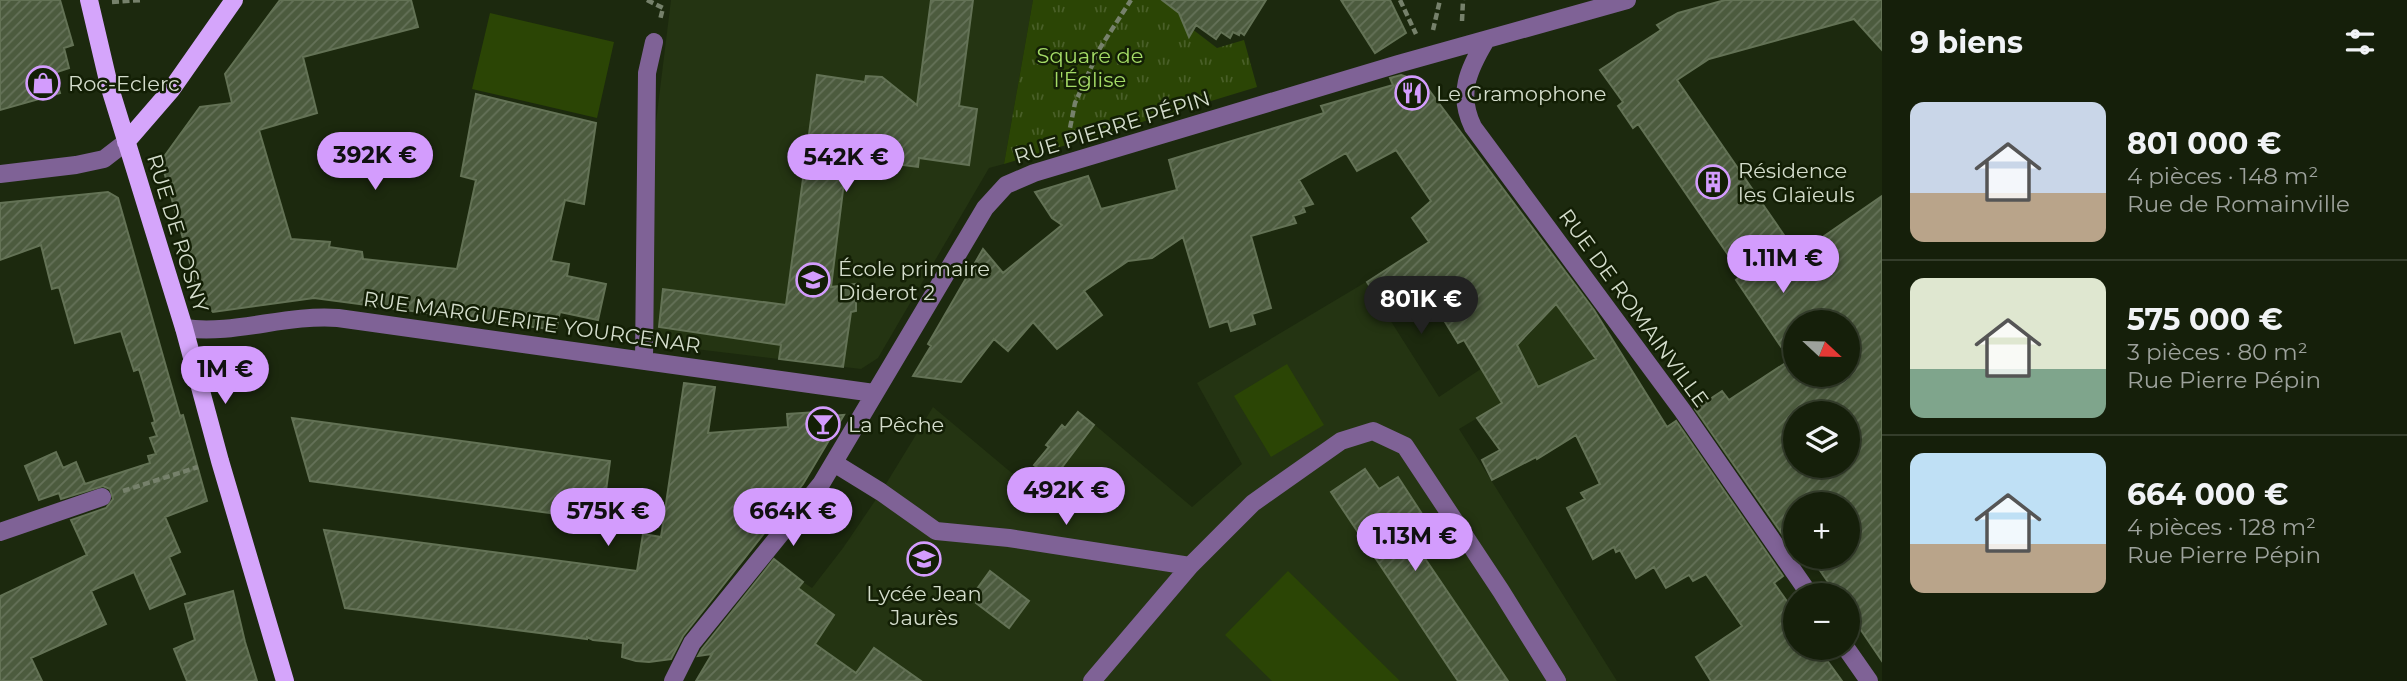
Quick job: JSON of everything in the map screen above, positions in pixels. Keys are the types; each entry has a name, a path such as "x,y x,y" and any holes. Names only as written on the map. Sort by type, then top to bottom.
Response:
{"main road":[{"name":"RUE DE ROSNY","path":"89,0 126,142 184,328 285,681"},
{"path":"126,142 171,90 234,0"}],"street":[{"name":"RUE PIERRE PÉPIN","path":"673,681 692,643 821,484 985,208 995,195 1011,182 1444,51 1627,0"},
{"name":"RUE DE ROMAINVILLE","path":"1486,40 1467,79 1465,111 1473,127 1682,410 1802,583"},
{"path":"644,361 646,73 654,42"},
{"path":"0,174 104,159 126,142"},
{"name":"RUE MARGUERITE YOURCENAR","path":"184,328 208,331 295,318 325,317 874,393"},
{"path":"1092,681 1190,566 1253,503 1341,441 1373,431 1405,446 1557,681"},
{"path":"834,463 936,531 1009,538 1190,566"},
{"path":"0,532 102,498"},
{"path":"1854,660 1869,681"}],"path":[{"path":"647,0 663,8"},
{"path":"1068,149 1075,103 1100,48 1131,0"},
{"path":"1400,0 1418,38"},
{"path":"102,498 173,475"}],"shaded area":[{"path":"671,0 1033,0 1004,164 989,168 878,358 861,369 637,342 645,211"},
{"path":"1366,282 1439,397 1524,340 1556,304 1614,350 1538,387 1536,383 1459,429 1617,681 920,681 874,649 856,673 814,643 797,589 803,582 812,588 843,548 933,407 1039,496 1095,425 1192,507 1242,464 1197,383"}],"green space":[{"name":"Square de l'Église","path":"1033,0 1174,0 1183,22 1217,48 1244,40 1257,87 1004,164"},
{"path":"490,13 614,42 597,118 472,89"},
{"path":"1287,364 1324,425 1271,457 1234,396"},
{"path":"1288,571 1400,681 1272,681 1225,635"}],"building":[{"path":"0,0 60,0 73,45 64,48 69,68 54,73 60,93 0,110"},
{"path":"280,0 411,0 418,27 303,57 317,113 259,130 291,239 330,242 329,247 362,252 363,259 457,269 476,180 461,176 476,94 596,123 584,204 565,200 551,261 569,264 567,276 606,284 598,320 560,312 556,330 314,298 213,312 199,295 161,161 200,107 232,103 225,74"},
{"path":"931,0 973,0 959,106 977,109 969,165 919,158 918,167 847,158 831,287 856,284 856,311 851,312 843,367 779,359 781,345 659,327 663,289 786,305 817,75 865,82 866,76 882,77 917,105"},
{"path":"1162,0 1266,0 1244,35 1233,32 1230,38 1221,32 1216,39 1196,25 1189,37 1179,13"},
{"path":"1341,0 1390,0 1406,33 1375,53"},
{"path":"1725,0 1882,0 1882,50 1854,19 1709,59 1677,80 1786,238 1807,236 1817,241 1882,196 1882,661 1860,629 1860,583 1829,583 1819,569 1860,569 1860,492 1783,492 1783,535 1695,409 1722,391 1729,400 1783,365 1783,387 1860,387 1860,310 1783,310 1783,350 1736,280 1742,275 1638,124 1633,128 1618,106 1623,102 1600,70 1661,30 1657,25 1678,13"},
{"path":"1401,75 1423,82 1594,310 1667,427 1676,421 1783,576 1774,583 1783,596 1783,660 1827,660 1842,681 1711,681 1696,657 1742,626 1706,574 1693,581 1689,575 1666,588 1654,567 1636,578 1620,550 1616,552 1614,547 1593,559 1567,508 1585,499 1581,493 1600,484 1576,435 1537,459 1536,457 1492,480 1482,460 1500,450 1477,418 1502,403 1464,340 1458,343 1442,317 1437,320 1414,282 1380,303 1367,282 1429,242 1412,218 1431,201 1396,150 1357,171 1346,153 1299,180 1313,204 1303,207 1305,212 1293,216 1296,223 1251,236 1271,308 1252,314 1255,324 1231,331 1228,321 1210,327 1183,237 1152,258 1128,261 1084,291 1102,315 1057,349 1033,322 1008,351 994,339 961,382 913,376 931,346 928,344 983,249 1003,273 1062,225 1052,218 1035,192 1088,176 1101,209 1177,190 1169,160 1324,113 1321,106 1393,85 1390,78","holes":["1556,304 1596,359 1538,387 1517,345"]},
{"path":"108,192 118,198 207,501 165,517 180,552 169,557 185,594 150,609 134,572 91,591 106,624 31,658 42,681 0,681 0,596 87,555 71,520 106,508 113,499 110,489 103,486 61,499 59,493 39,500 25,466 56,452 63,468 76,462 85,484 150,463 148,456 156,454 150,438 157,436 152,423 155,422 139,369 134,371 121,331 75,343 59,287 52,289 41,245 0,260 0,203"},
{"path":"684,383 715,387 708,433 788,427 787,414 817,412 817,417 844,415 803,484 683,636 671,659 636,661 622,657 623,643 587,637 345,608 324,530 637,571 643,534 661,537"},
{"path":"1078,412 1094,425 1053,479 1034,465 1062,425 1065,428"},
{"path":"292,418 610,461 602,520 310,481"},
{"path":"1365,469 1379,489 1398,477 1424,517 1405,529 1508,681 1458,681 1331,492"},
{"path":"774,559 803,582 798,588 834,615 815,644 856,673 874,648 921,681 696,681 712,654 698,656 702,649"},
{"path":"990,571 1029,601 1009,628 976,603 982,594 977,589"},
{"path":"233,591 257,681 187,681 174,649 195,640 185,604"}],"place":[{"name":"Roc-Eclerc","path":"43,83"},
{"name":"Le Gramophone","path":"1412,93"},
{"name":"Résidence les Glaïeuls","path":"1713,182"},
{"name":"École primaire Diderot 2","path":"813,280"},
{"name":"La Pêche","path":"823,424"},
{"name":"Lycée Jean Jaurès","path":"924,559"}]}
